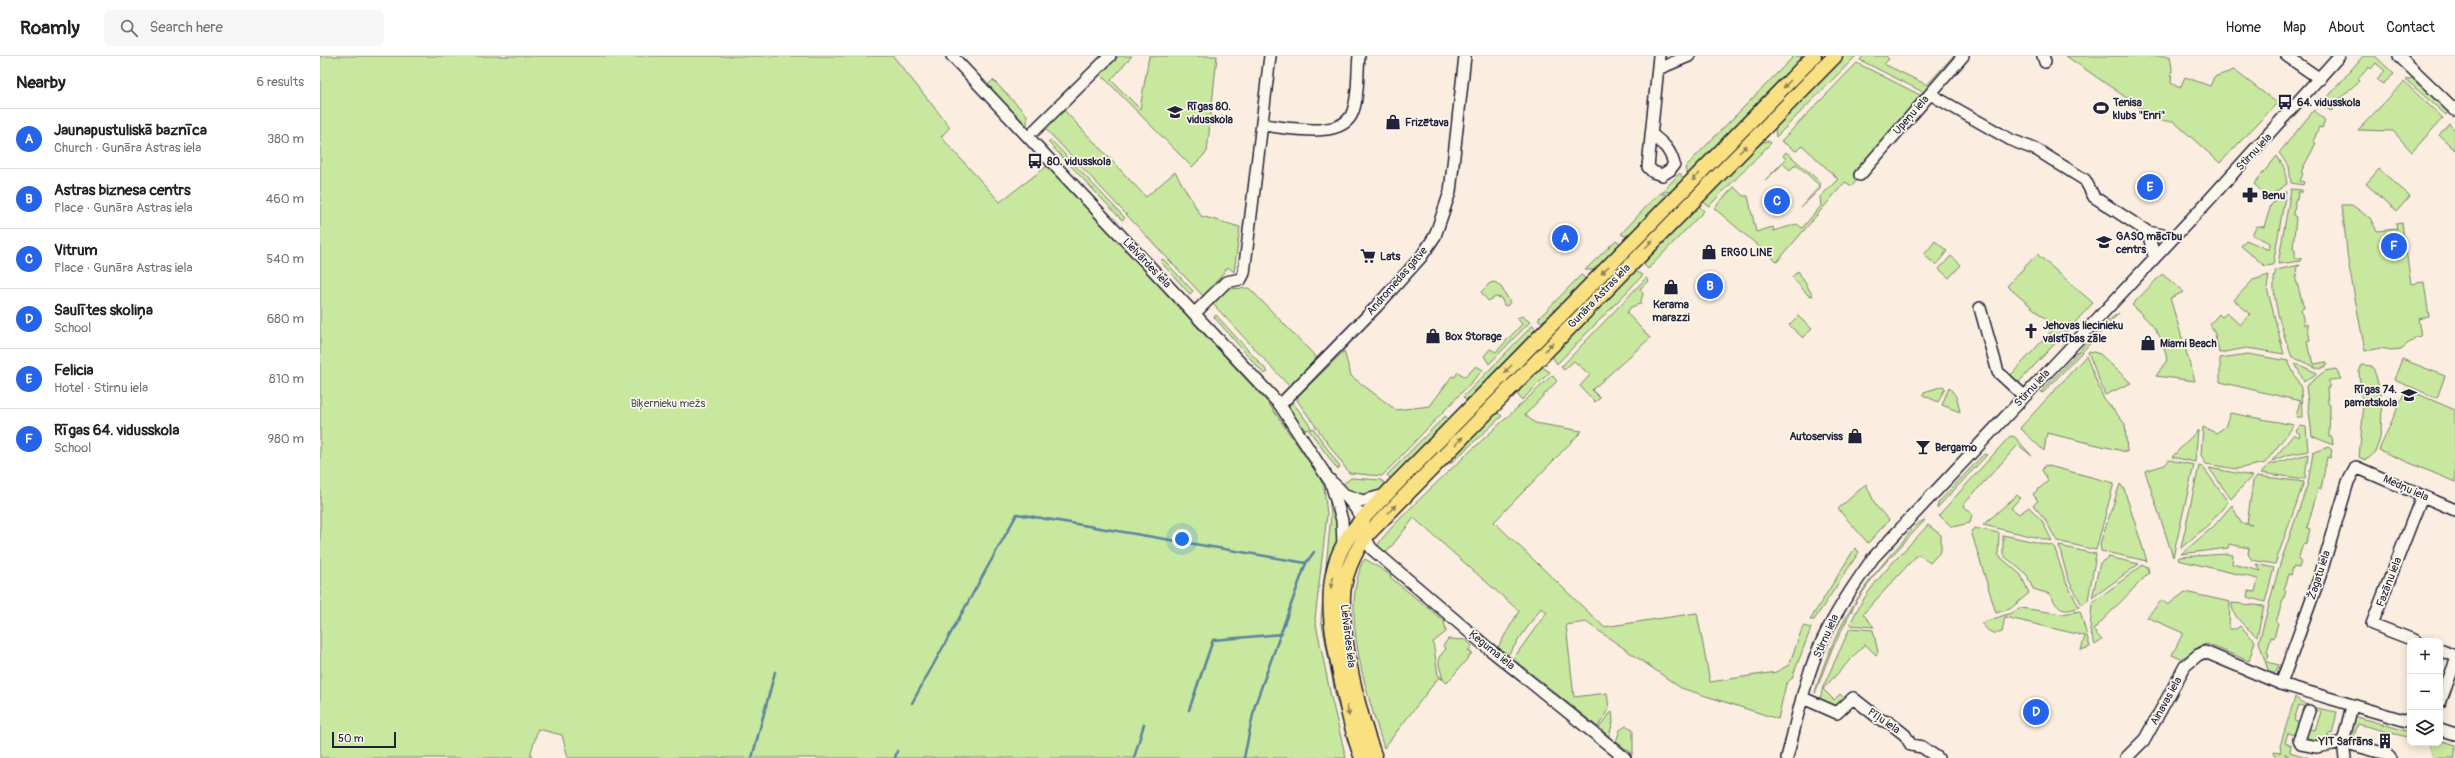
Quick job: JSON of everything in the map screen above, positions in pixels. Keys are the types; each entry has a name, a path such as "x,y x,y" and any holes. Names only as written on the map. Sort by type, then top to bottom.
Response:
{"main road":[{"name":"Gunāra Astras iela","path":"1361,529 1387,494 1814,56"},
{"name":"Gunāra Astras iela","path":"1361,529 1431,469 1826,59"},
{"path":"1421,459 1431,469"},
{"name":"Lielvārdes iela","path":"1361,529 1343,546 1331,587 1330,612 1333,641 1354,738 1362,758"},
{"name":"Lielvārdes iela","path":"1361,529 1343,596 1347,642 1361,713 1375,758"}],"street":[{"name":"Lielvārdes iela","path":"952,56 1280,404 1329,480 1339,505 1344,530 1343,546"},
{"path":"1034,130 1110,56"},
{"path":"1195,313 1226,282 1241,279 1244,273 1270,56"},
{"path":"1262,125 1324,130 1344,123 1354,110 1359,56"},
{"name":"Andromedas gatve","path":"1280,404 1377,306 1421,257 1435,236 1450,192 1465,56"},
{"path":"1651,134 1659,56"},
{"name":"Upeņu iela","path":"1860,175 1963,56"},
{"path":"2287,56 2320,79"},
{"name":"Stirnu iela","path":"1787,758 1803,698 1821,642 1843,601 1873,558 2320,79 2339,56"},
{"path":"2399,56 2455,110"},
{"path":"1658,69 1685,57"},
{"path":"1930,94 2011,140 2037,150 2085,180 2094,197 2148,232 2173,237"},
{"path":"2148,232 2154,256"},
{"path":"1980,308 1998,372 2024,396"},
{"name":"Medņu iela","path":"2356,467 2455,510"},
{"name":"Žagatu iela","path":"2282,684 2320,576 2348,482 2356,467"},
{"name":"Lielvārdes iela","path":"1329,480 1342,493 1361,529"},
{"name":"Gunāra Astras iela","path":"1342,493 1364,501 1387,494"},
{"name":"Fazānu iela","path":"2408,638 2372,624 2422,496"},
{"path":"1339,505 1361,529"},
{"name":"Ķeguma iela","path":"1361,529 1372,549 1488,648 1625,758"},
{"path":"2443,651 2455,656"},
{"name":"Ainavas iela","path":"2126,758 2145,740 2185,666 2198,655 2212,654 2282,684"},
{"path":"2443,694 2455,663"},
{"path":"2282,684 2407,721"},
{"name":"Pīļu iela","path":"1803,698 1837,713 1853,698 1881,720 1890,723 1905,735 1917,738 1922,747 1938,758"},
{"path":"2345,758 2343,742 2352,706"},
{"path":"2309,711 2299,740 2301,744 2317,747 2343,742 2386,754 2390,758"},
{"path":"2443,730 2455,734"}],"green space":[{"name":"Biķernieku mežs","path":"320,56 893,56 950,127 941,137 1000,202 1047,166 1269,404 1318,475 1324,487 1327,515 1315,619 1331,697 1346,758 568,758 562,735 538,729 531,752 531,758 320,758"},
{"path":"1119,56 1132,56 1111,80 1140,109 1149,56 1217,56 1207,152 1192,167 1100,74"},
{"path":"1794,56 1803,56 1803,58 1688,175 1685,169 1686,166"},
{"path":"1845,56 1856,56 1776,137 1775,128"},
{"path":"1863,56 1886,56 1889,59 1884,64 1927,85 1953,56 1958,56 1925,93 1860,60"},
{"path":"2066,56 2170,56 2172,68 2171,83 2180,88 2185,77 2210,86 2214,77 2234,70 2277,103 2220,163 2173,121 2160,121"},
{"path":"2363,56 2375,56 2394,74 2383,84 2377,80 2385,71 2376,63 2371,69 2369,67 2358,79 2359,81 2335,103 2337,105 2331,111 2321,105"},
{"path":"1814,63 1816,66 1696,190 1694,186"},
{"path":"1857,63 1922,96 1856,176 1857,180 1852,186 1845,182 1777,262 1714,208 1734,187 1743,196 1748,196 1756,232 1773,227 1774,231 1797,224 1802,228 1821,206 1820,197 1838,179 1803,146 1796,151 1781,141"},
{"path":"2412,78 2448,111 2446,115 2406,80"},
{"path":"993,80 1027,115 1027,126 988,85"},
{"path":"2404,82 2443,118 2412,152 2393,131 2358,130"},
{"path":"1062,108 1146,197 1175,172 1201,216 1240,227 1234,272 1228,267 1204,297 1043,126"},
{"path":"2314,110 2325,120 2322,128 2319,127 2313,142 2316,143 2301,172 2303,173 2300,181 2304,182 2303,185 2291,183 2289,166 2279,153"},
{"path":"2449,124 2455,130 2455,150 2439,135"},
{"path":"1051,140 1125,218 1122,220 1048,142"},
{"path":"1768,141 1771,143 1709,206 1700,200 1735,165 1763,142"},
{"path":"1786,152 1820,182 1820,186 1796,164 1790,170 1783,164 1765,180 1786,159 1783,156"},
{"path":"2277,156 2284,167 2287,184 2268,197 2254,184"},
{"path":"2379,169 2410,196 2397,211 2366,184"},
{"path":"1680,173 1684,181 1674,192 1662,192"},
{"path":"1820,186 1820,189 1801,207"},
{"path":"2291,189 2302,190 2302,192 2298,192 2297,200 2295,200 2294,216 2296,217 2293,249 2295,249 2295,258 2301,258 2301,261 2278,264"},
{"path":"2286,191 2273,265 2265,266 2241,246 2246,240 2269,250 2270,243 2252,235 2257,226 2264,227 2271,205"},
{"path":"1689,192 1690,195 1434,459 1431,457"},
{"path":"1659,193 1671,196 1629,238 1621,234"},
{"path":"1697,204 1704,211 1648,269 1644,265 1645,262 1678,228"},
{"path":"2342,205 2352,205 2370,218 2377,231 2397,229 2396,224 2402,223 2411,284 2424,282 2429,317 2418,319 2421,336 2416,337 2401,349 2391,350 2381,348 2365,351 2348,261"},
{"path":"1616,240 1621,244 1595,270 1585,270"},
{"path":"1935,241 1947,251 1936,265 1924,255"},
{"path":"2037,254 2093,303 2018,383 2010,376 2055,327 2007,286"},
{"path":"1951,256 1961,265 1949,278 1939,269"},
{"path":"1163,259 1193,291 1190,294 1160,261"},
{"path":"2300,265 2296,268 2297,276 2295,276 2304,308 2301,309 2304,325 2307,324 2310,340 2307,341 2310,356 2312,356 2314,364 2326,362 2327,365 2320,369 2292,357 2281,326 2275,301 2274,279 2276,270"},
{"path":"1635,271 1643,275 1557,364 1552,356 1613,290"},
{"path":"1798,271 1813,296 1808,295 1792,277"},
{"path":"2162,274 2184,292 2170,298 2195,381 2156,376 2167,360 2165,350 2155,329 2132,305"},
{"path":"1581,275 1585,278 1585,284 1559,311 1541,322 1538,319"},
{"path":"2269,275 2267,288 2284,354 2247,348 2219,353 2215,334 2210,324 2219,314 2222,317 2227,313 2240,325 2250,314 2234,300 2253,280"},
{"path":"1646,278 1648,281 1640,289 1643,294 1640,304 1631,307 1627,313 1650,338 1592,390 1600,398 1595,402 1580,386 1590,375 1574,361 1564,370 1561,367"},
{"path":"1495,282 1501,287 1510,302 1507,306 1504,305 1501,298 1496,297 1488,301 1481,292 1490,283"},
{"path":"1249,288 1318,359 1290,387 1213,304 1227,289"},
{"path":"2119,313 2043,393 2041,392 2105,323"},
{"path":"1216,315 1268,372 1264,374 1214,317"},
{"path":"1522,316 1530,322 1489,364 1484,356 1490,349 1496,352 1522,324 1517,318"},
{"path":"1798,316 1812,329 1803,338 1789,325"},
{"path":"1533,325 1536,331 1466,400 1463,397"},
{"path":"1344,351 1351,376 1396,410 1430,406 1452,376 1455,377 1458,372 1465,377 1476,366 1483,370 1382,476 1349,473 1297,400 1298,396"},
{"path":"2090,351 2100,354 2131,383 2105,395 2088,352"},
{"path":"2248,354 2288,361 2301,388 2302,417 2296,417 2300,401 2220,382 2220,358"},
{"path":"2086,356 2103,397 2125,424 2127,452 2047,433 2044,451 2020,428"},
{"path":"2402,359 2445,376 2437,398 2394,380"},
{"path":"2295,363 2317,373 2304,382"},
{"path":"2362,365 2372,366 2376,375 2379,387 2382,416 2378,444 2373,454 2365,460 2359,457 2363,414 2359,372"},
{"path":"1542,367 1550,372 1522,400 1517,394 1531,376"},
{"path":"2336,369 2341,379 2329,380 2329,388 2327,388 2328,404 2330,405 2329,437 2332,437 2333,445 2312,436 2306,386 2325,371"},
{"path":"1552,375 1557,381 1525,415 1535,423 1582,431 1494,522 1604,627 1697,613 1710,682 1776,672 1789,665 1803,626 1811,628 1792,678 1786,684 1778,719 1681,688 1586,622 1566,625 1574,697 1607,693 1609,708 1598,727 1513,659 1547,612 1541,608 1508,655 1498,647 1519,611 1414,518 1386,553 1378,546 1385,535 1428,491"},
{"path":"1943,386 1945,388 1938,402 1923,395 1924,392"},
{"path":"1949,387 1957,398 1960,412 1942,405"},
{"path":"2406,389 2455,410 2455,482 2379,450"},
{"path":"1291,400 1311,427 1307,430 1303,429 1287,407"},
{"path":"1498,413 1502,416 1450,464 1451,457 1479,428"},
{"path":"2230,413 2294,425 2265,463 2236,469 2206,464 2201,455 2203,427 2216,433 2225,427"},
{"path":"1445,416 1448,419 1434,439 1392,480 1387,475"},
{"path":"2300,426 2306,427 2308,451 2287,455 2272,461 2294,434 2299,437 2300,434 2296,431"},
{"path":"1313,428 1340,467 1337,469 1309,430"},
{"path":"2198,430 2195,462 2172,457"},
{"path":"2010,436 2015,437 2032,456 2018,445 1963,505 1972,514 1970,523 1952,527 1939,515"},
{"path":"2328,447 2332,450 2330,458 2327,457 2321,489 2318,489 2307,528 2310,529 2306,545 2303,544 2298,560 2301,561 2299,568 2293,567 2291,575 2289,574 2284,590 2286,591 2276,622 2278,623 2274,638 2271,637 2267,653 2269,654 2267,662 2279,665 2275,673 2268,670 2259,642 2279,567 2308,483 2313,453"},
{"path":"1984,454 1987,455 1937,508 1938,503"},
{"path":"2308,454 2305,479 2261,473 2268,465"},
{"path":"2169,460 2194,465 2173,557 2145,471 2165,465"},
{"path":"2045,465 2114,483 2096,550 2057,541 2044,518 2033,505 2038,501 2033,494 2048,481 2042,470"},
{"path":"2199,466 2203,467 2228,502 2209,524 2181,548"},
{"path":"2209,468 2252,476 2231,499"},
{"path":"2257,476 2304,482 2275,564 2252,560 2248,554 2249,548 2229,544 2228,548 2181,554 2213,527 2232,505 2241,523 2252,525 2247,524 2253,481"},
{"path":"1351,478 1381,480 1387,485 1370,497 1348,493 1342,485"},
{"path":"1866,484 1876,506 1889,520 1868,543 1838,509"},
{"path":"2120,484 2124,489 2147,561 2101,551 2100,544"},
{"path":"1329,495 1342,529 1324,595 1324,617 1338,698 1356,758 1353,756 1336,698 1321,619 1331,515"},
{"path":"2017,495 2020,498 2011,508 2019,514 2029,507 2042,521 2052,541 1983,525"},
{"path":"1925,520 1876,573 1856,602 1832,649 1815,693 1822,671 1839,631 1861,593 1874,575 1913,529"},
{"path":"1928,525 1941,535 1941,551 1930,563 1918,554 1863,614 1874,627 1850,625 1865,598 1884,572"},
{"path":"1975,528 1999,533 1998,555 2021,575 2029,593 2010,609 1996,613 1971,531"},
{"path":"2003,535 2054,546 2065,580 2079,607 2068,610 2061,609 2058,607 2050,594 2033,589 2027,575 2003,555"},
{"path":"2059,546 2096,554 2088,600 2082,605 2068,579"},
{"path":"1855,548 1859,552 1814,620 1810,620"},
{"path":"2227,554 2233,555 2232,564 2261,571 2256,564 2274,568 2265,602 2247,597 2248,591 2255,592 2258,579 2178,560 2179,557"},
{"path":"2109,557 2139,564 2092,598 2100,563"},
{"path":"1365,559 1391,575 1390,577 1444,621 1446,632 1433,642 1438,675 1443,679 1439,665 1439,657 1446,649 1443,646 1448,639 1466,640 1472,646 1468,651 1472,653 1447,683 1439,677 1384,748 1365,686 1356,640 1354,596 1360,567"},
{"path":"2143,565 2148,567 2149,573 2093,630 2102,640 2095,645 2090,630 2092,603"},
{"path":"2185,592 2230,602 2229,629 2236,629 2240,626 2255,641 2249,661 2207,644 2202,645 2181,659 2172,655 2183,633 2147,617 2162,600 2168,605"},
{"path":"2232,603 2264,606 2257,637 2237,618 2232,608"},
{"path":"2021,608 2062,614 2080,611 2090,647 2081,650 2085,636 2005,617 2002,632 1998,633 1990,632 1981,623 2014,612"},
{"path":"1850,628 1873,630 1878,652 1876,655 1865,644 1823,689 1834,700 1840,694 1844,698 1836,708 1820,699 1823,687"},
{"path":"2295,697 2299,701 2309,706 2337,712 2332,734 2329,733 2327,743 2310,742 2311,739 2305,738 2308,729 2315,730 2321,712 2299,705 2294,720 2300,722 2296,735 2288,733 2285,743 2291,745 2290,752 2309,758 2290,758 2285,753 2287,758 2275,758 2274,752 2280,753 2281,751 2280,746"},
{"path":"1612,711 1613,722 1609,736 1599,728"},
{"path":"2354,716 2407,731 2407,737 2358,724 2353,739 2350,739"},
{"path":"1626,726 1633,729 1633,754 1616,742 1620,730"},
{"path":"2443,741 2455,745 2455,758 2433,758 2430,746 2443,746"}],"waterway":[{"path":"912,703 1017,514 1306,563"},
{"path":"1244,758 1255,705 1306,563 1314,552"},
{"path":"1189,710 1213,640 1282,634"},
{"path":"752,758 775,672"},
{"path":"1134,758 1144,724"},
{"path":"895,758 897,751"}],"place":[{"name":"64. vidusskola","path":"2285,102"},
{"name":"Tenisa klubs \"Enri\"","path":"2101,108"},
{"name":"Rīgas 80. vidusskola","path":"1175,112"},
{"name":"Frizētava","path":"1393,122"},
{"name":"80. vidusskola","path":"1035,161"},
{"name":"Felicia","path":"2150,187"},
{"name":"Benu","path":"2250,195"},
{"name":"Vitrum","path":"1777,201"},
{"name":"Jaunapustuliskā baznīca","path":"1565,238"},
{"name":"GASO mācību centrs","path":"2104,242"},
{"name":"Rīgas 64. vidusskola","path":"2394,246"},
{"name":"ERGO LINE","path":"1709,252"},
{"name":"Lats","path":"1368,256"},
{"name":"Astras biznesa centrs","path":"1710,286"},
{"name":"Kerama marazzi","path":"1671,287"},
{"name":"Jehovas liecinieku valstības zāle","path":"2031,331"},
{"name":"Box Storage","path":"1433,336"},
{"name":"Miami Beach","path":"2148,343"},
{"name":"Rīgas 74. pamatskola","path":"2409,395"},
{"name":"Autoserviss","path":"1855,436"},
{"name":"Bergamo","path":"1923,447"},
{"name":"Saulītes skoliņa","path":"2036,712"},
{"name":"YIT Safrāns","path":"2385,741"}]}
